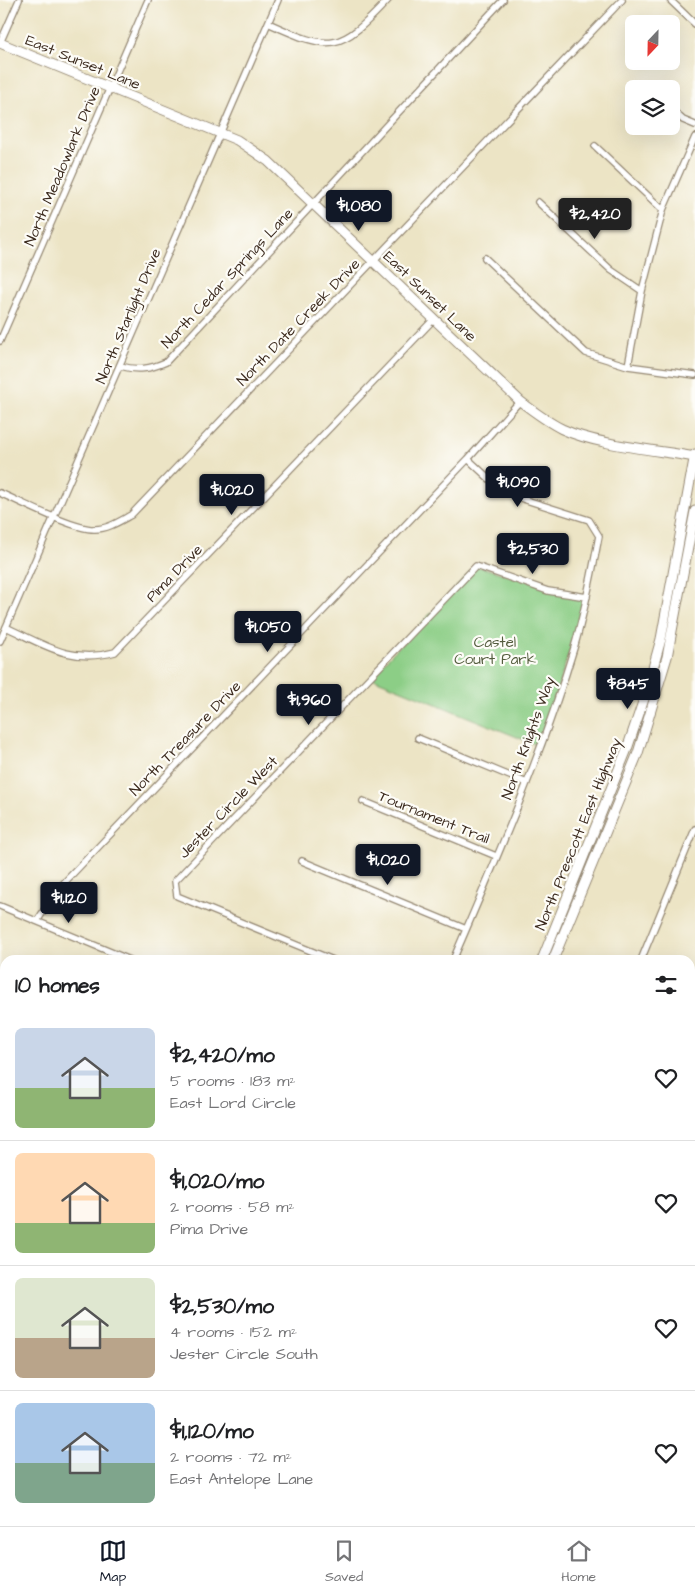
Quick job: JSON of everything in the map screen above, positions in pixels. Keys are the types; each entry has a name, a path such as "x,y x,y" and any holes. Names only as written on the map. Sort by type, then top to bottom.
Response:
{"street":[{"path":"0,43 19,0"},
{"name":"North Meadowlark Drive","path":"0,341 148,0"},
{"name":"North Starlight Drive","path":"0,641 278,0"},
{"path":"268,23 306,40 320,43 335,42 348,37 364,26 388,0"},
{"name":"North Cedar Springs Lane","path":"120,366 134,370 151,369 166,362 503,0"},
{"name":"North Date Creek Drive","path":"0,493 79,526 94,530 112,526 131,515 622,0"},
{"path":"670,0 695,24"},
{"name":"East Sunset Lane","path":"0,43 236,140 268,161 520,401 542,418 563,430 588,438 695,456"},
{"path":"680,118 695,126"},
{"path":"628,366 642,291 663,210 695,137"},
{"path":"595,146 663,210"},
{"path":"538,202 611,270 642,291"},
{"path":"485,258 586,352 628,366 695,375"},
{"name":"Pima Drive","path":"6,627 72,655 88,657 114,652 434,319"},
{"name":"North Treasure Drive","path":"37,921 60,887 468,459 520,401"},
{"name":"North Prescott East Highway","path":"544,955 627,749 644,698 662,631 695,456"},
{"name":"North Knights Way","path":"455,955 526,782 574,648 587,597 598,536 589,520 523,499 496,485 468,459"},
{"name":"North Prescott East Highway","path":"555,955 635,761 654,701 672,631 695,511"},
{"name":"Jester Circle West","path":"321,955 177,896 175,880 476,566 548,591 587,597"},
{"path":"644,698 654,701"},
{"path":"418,738 526,782"},
{"name":"Tournament Trail","path":"363,801 496,856"},
{"path":"643,955 695,829"},
{"path":"302,861 466,930"},
{"path":"572,888 581,893"},
{"path":"0,906 118,955"}],"green space":[{"name":"Castel Court Park","path":"476,566 587,597 539,746 370,677"}]}
